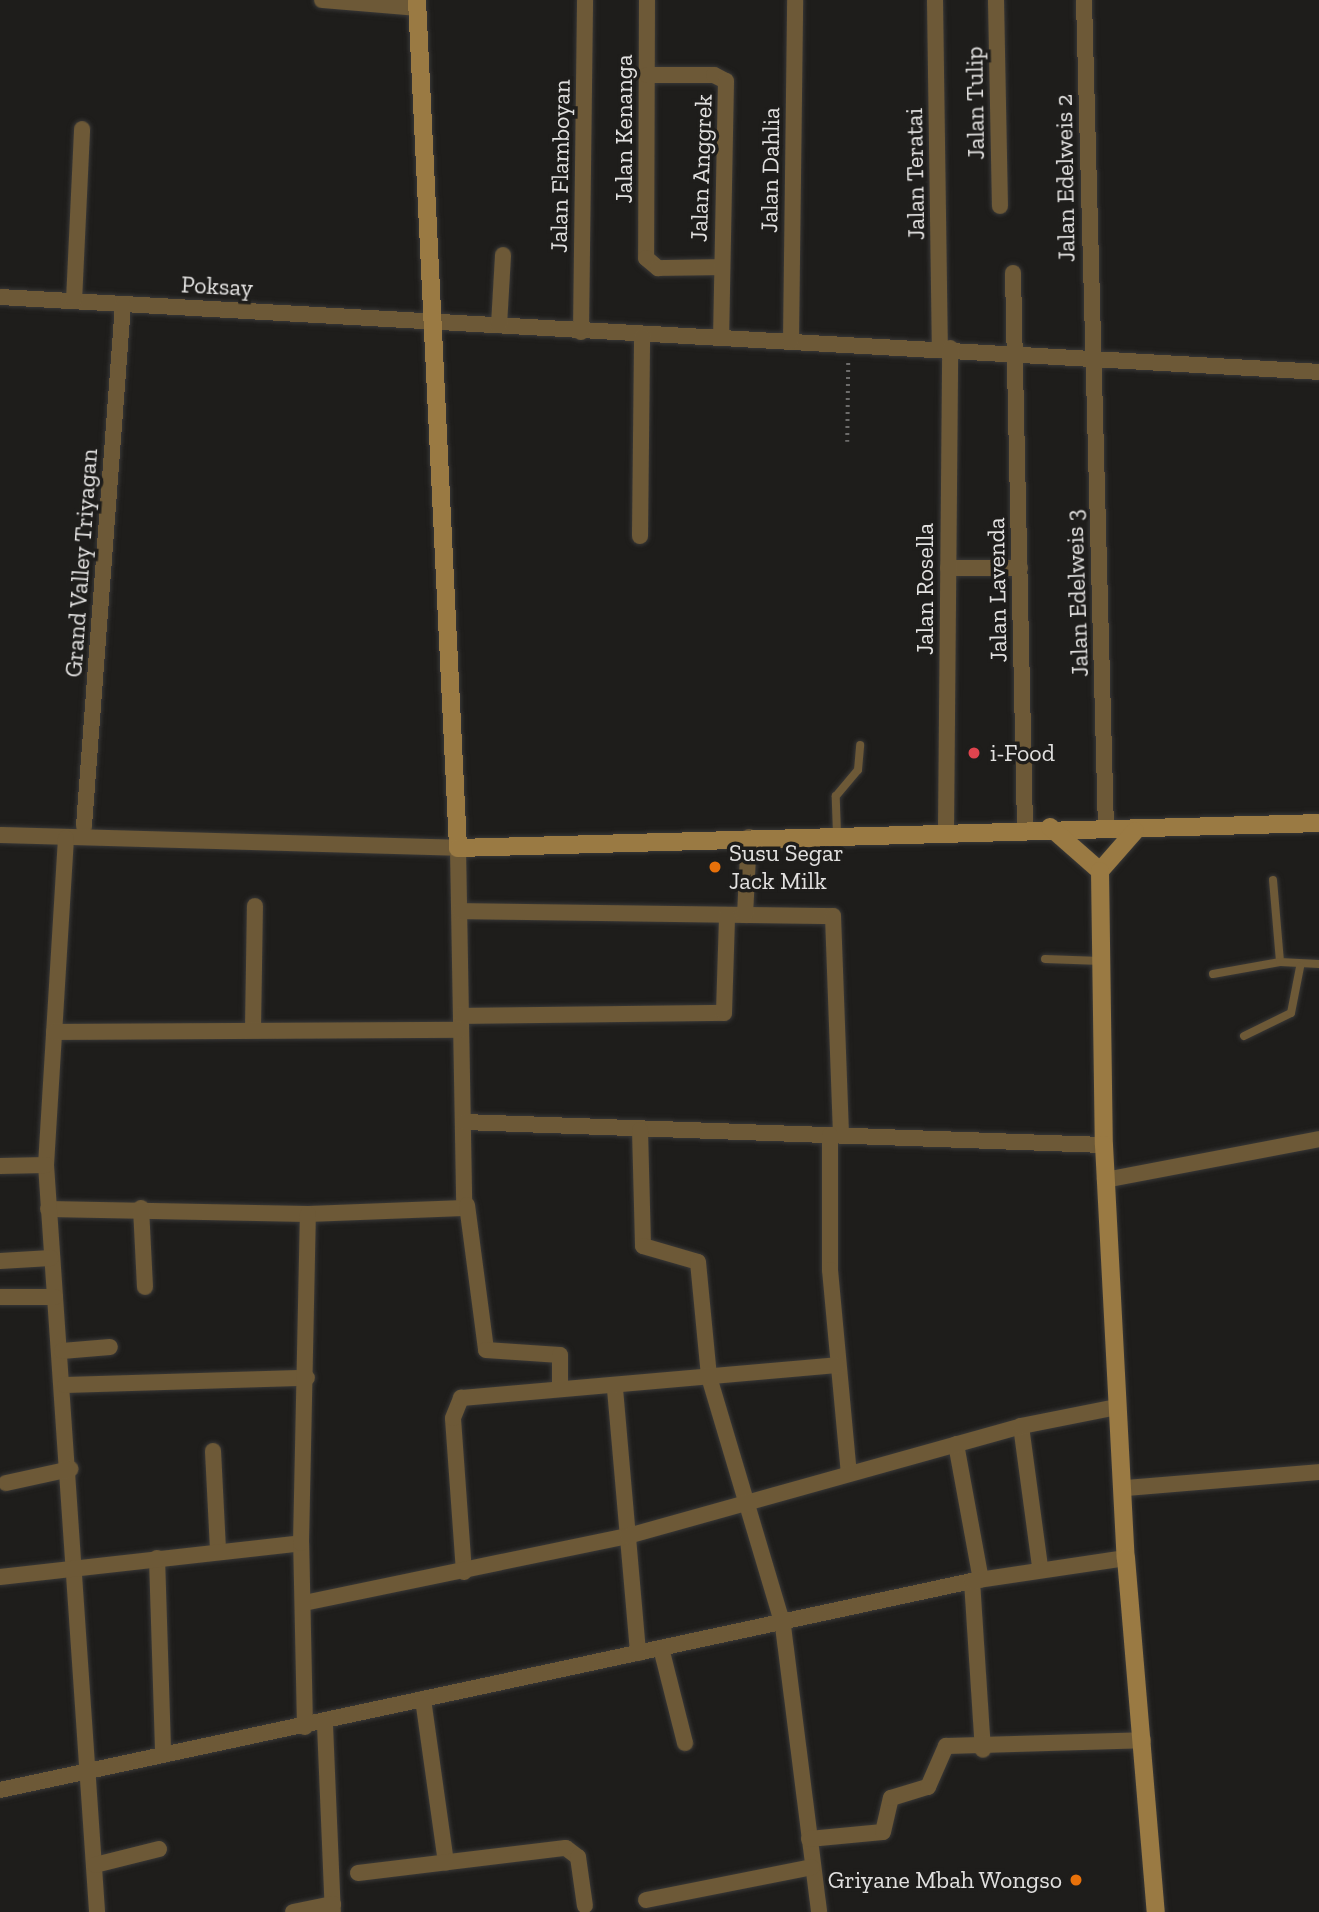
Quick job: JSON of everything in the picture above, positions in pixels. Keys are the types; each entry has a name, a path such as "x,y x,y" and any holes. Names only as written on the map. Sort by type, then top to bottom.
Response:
{"street":[{"path":"322,0 417,4 458,848 467,1205 486,1350 553,1351 562,1360 560,1389"},
{"name":"Jalan Flamboyan","path":"581,332 585,0"},
{"name":"Jalan Kenanga","path":"647,0 646,258 658,268 720,267"},
{"name":"Jalan Dahlia","path":"791,341 795,0"},
{"name":"Jalan Teratai","path":"935,0 945,348"},
{"name":"Jalan Tulip","path":"996,0 1000,206"},
{"name":"Jalan Edelweis 2","path":"1084,0 1093,355"},
{"name":"Jalan Anggrek","path":"647,75 714,75 726,81 720,337"},
{"path":"74,301 82,129"},
{"path":"499,325 503,255"},
{"name":"Jalan Lavenda","path":"1013,274 1025,828"},
{"name":"Poksay","path":"0,297 432,319 642,337 849,342 1093,355 1319,372"},
{"name":"Grand Valley Triyagan","path":"84,826 123,304"},
{"path":"640,536 642,337"},
{"name":"Jalan Rosella","path":"945,348 948,568 946,830"},
{"name":"Jalan Edelweis 3","path":"1093,355 1106,829"},
{"path":"948,568 1020,568"},
{"path":"0,835 458,848 946,830 1050,827 1135,831 1319,823"},
{"path":"1050,827 1100,871"},
{"path":"1135,831 1100,871 1104,1144 1117,1407 1125,1488 1126,1558 1156,1912"},
{"path":"746,915 749,837"},
{"path":"66,838 46,1165 51,1258 65,1385 77,1568 83,1770 95,1865 97,1912"},
{"path":"253,1029 255,906"},
{"path":"460,911 746,915 837,921 835,1136 838,1365 849,1473"},
{"path":"54,1032 253,1029 724,1013 727,915"},
{"path":"464,1122 1104,1144"},
{"path":"640,1130 643,1246 651,1254 698,1262 709,1377 750,1501 783,1626 819,1912"},
{"path":"1105,1180 1319,1139"},
{"path":"0,1166 46,1165"},
{"path":"48,1209 141,1208 308,1213 467,1205"},
{"path":"141,1208 145,1287"},
{"path":"305,1727 301,1544 307,1378 308,1213"},
{"path":"0,1261 51,1258"},
{"path":"0,1297 55,1297"},
{"path":"62,1351 110,1347"},
{"path":"464,1572 453,1406 480,1393 615,1389 838,1365"},
{"path":"65,1385 307,1378"},
{"path":"615,1389 638,1653"},
{"path":"304,1602 464,1572 628,1536 1021,1426 1117,1407"},
{"path":"1021,1426 1040,1567"},
{"path":"956,1444 976,1581 983,1750"},
{"path":"213,1451 218,1549"},
{"path":"6,1483 70,1469"},
{"path":"1125,1488 1319,1472"},
{"path":"0,1577 218,1549 301,1544"},
{"path":"157,1558 163,1754"},
{"path":"0,1790 163,1754 325,1725 423,1699 661,1648 783,1626 1040,1567 1126,1558"},
{"path":"661,1648 685,1743"},
{"path":"423,1699 446,1861"},
{"path":"293,1912 333,1908 325,1725"},
{"path":"809,1839 883,1832 891,1798 928,1787 943,1749 983,1750 1143,1740"},
{"path":"95,1865 159,1849"},
{"path":"358,1873 446,1861 574,1849 585,1906"},
{"path":"646,1900 812,1867"}],"lane":[{"path":"837,834 836,796 859,770 860,745"},
{"path":"1273,880 1280,962"},
{"path":"1045,959 1101,961"},
{"path":"1213,974 1280,962 1300,967 1319,964"},
{"path":"1244,1036 1291,1013 1300,967"}],"path":[{"path":"847,442 849,342"}],"place":[{"name":"i-Food","path":"974,753"},
{"name":"Susu Segar Jack Milk","path":"715,867"},
{"name":"Griyane Mbah Wongso","path":"1076,1880"}]}
